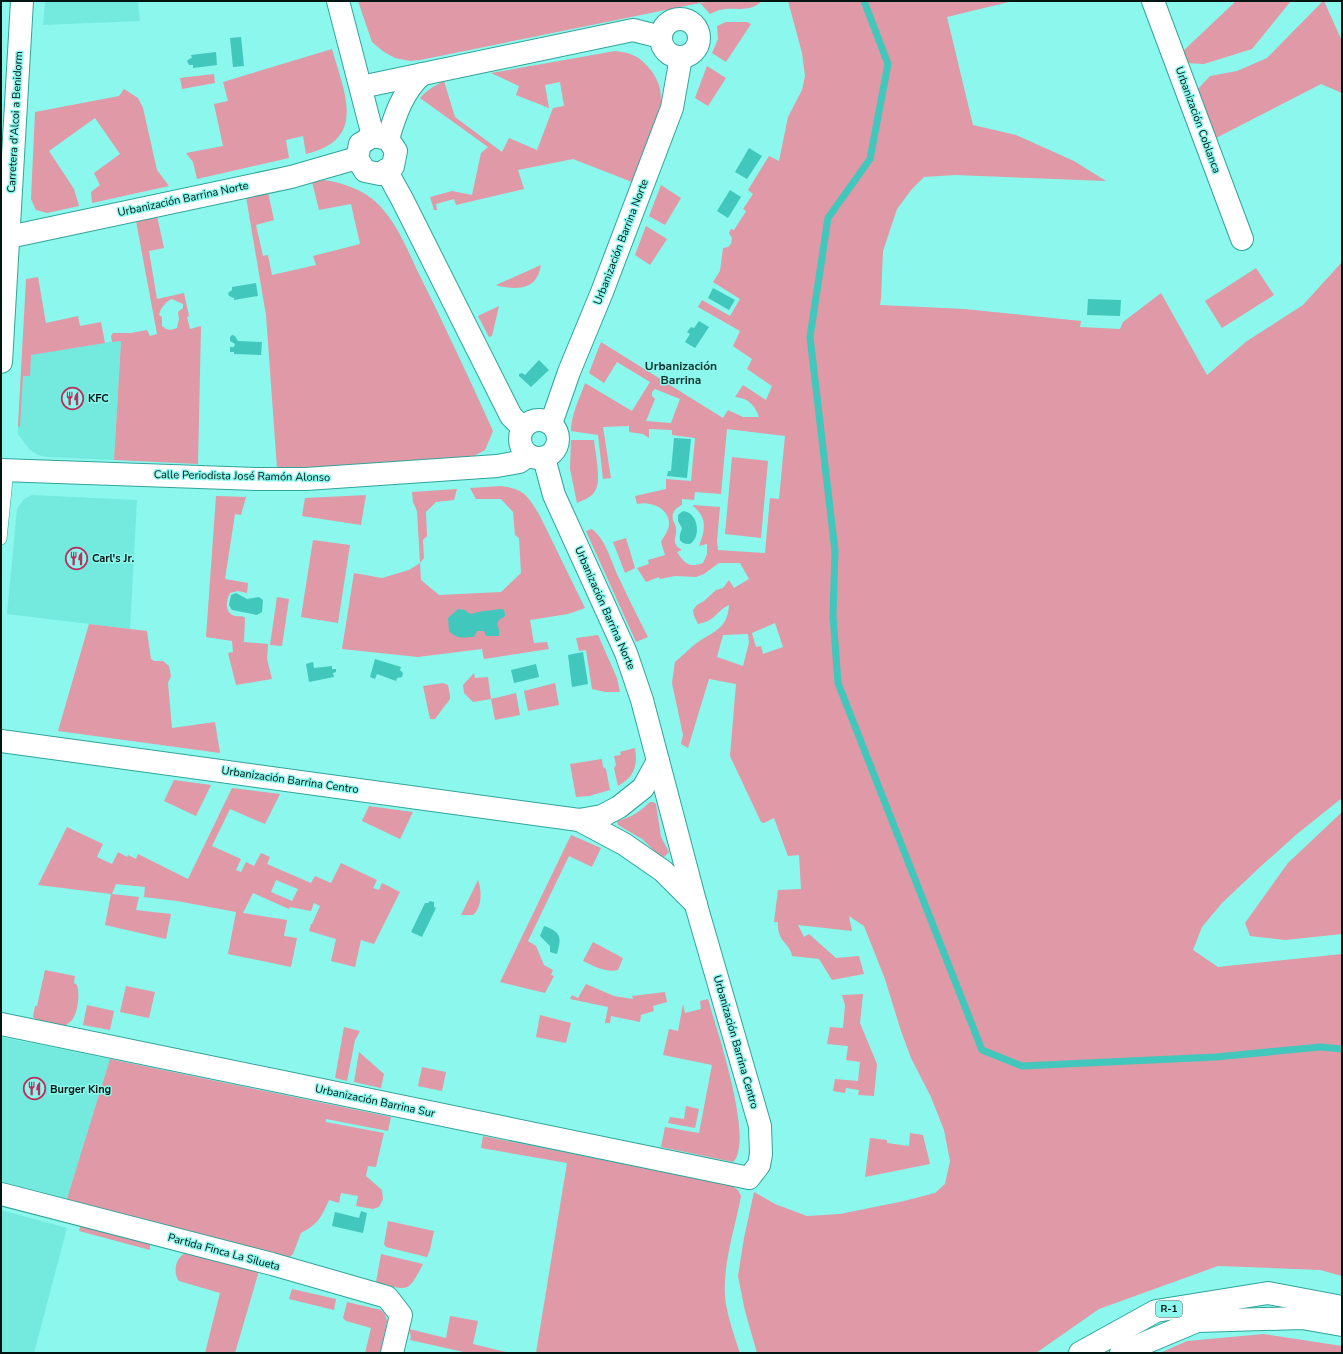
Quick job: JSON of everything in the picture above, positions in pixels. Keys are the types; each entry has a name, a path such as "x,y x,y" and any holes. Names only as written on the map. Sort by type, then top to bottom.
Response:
{"main road":[{"name":"Carretera d'Alcoi a Benidorm","path":"1,362 22,1"},
{"path":"338,1 361,87 380,137 396,151 393,166 380,174 365,171 357,158 360,144 380,137 394,120 403,98 414,82 422,74"},
{"name":"Urbanización Coblanca","path":"1153,1 1242,239"},
{"path":"678,18 690,21 698,31 699,42 692,53 681,57 669,54 661,44 661,37 660,33 667,22 678,18"},
{"path":"361,87 634,30 661,37"},
{"name":"Urbanización Barrina Norte","path":"549,423 554,418 569,372 602,292 672,108 681,57"},
{"name":"Urbanización Barrina Norte","path":"9,237 291,176 357,158"},
{"path":"386,170 511,416 524,428"},
{"path":"537,420 549,423 557,432 558,445 551,455 536,457 520,447 519,434 526,424 537,420"},
{"name":"Urbanización Barrina Norte","path":"536,457 626,652 642,700 658,761"},
{"name":"Calle Periodista José Ramón Alonso","path":"5,470 256,479 306,479 497,466 536,457"},
{"name":"Urbanización Barrina Centro","path":"1,741 579,820 602,816 619,807 643,788 658,761"},
{"name":"Urbanización Barrina Centro","path":"658,761 696,905 760,1126 761,1154 759,1165 749,1178"},
{"name":"Urbanización Barrina Centro","path":"579,820 624,844 663,872 696,905"},
{"name":"Urbanización Barrina Sur","path":"1,1024 749,1178"},
{"name":"Partida Finca La Silueta","path":"1,1194 272,1264 387,1298 401,1315 392,1353"},
{"name":"R-1","path":"1080,1353 1156,1311 1268,1293 1342,1307"},
{"path":"1121,1353 1197,1321 1302,1318 1342,1325"}],"lane":[{"path":"1,539 5,470"}],"shaded area":[{"path":"45,1 138,1 140,21 43,25"},
{"path":"358,1 701,1 701,3 710,1 762,1 757,5 746,9 725,9 710,14 700,3 410,61 395,58 384,52 372,42"},
{"path":"788,1 1013,1 947,17 973,125 1016,135 1074,161 1106,181 955,175 924,177 912,189 897,209 883,251 880,305 965,309 1081,321 1080,327 1120,329 1123,322 1161,293 1207,375 1247,341 1303,305 1342,262 1342,798 1297,834 1222,903 1202,927 1193,950 1218,967 1342,954 1342,1276 1320,1270 1218,1266 1099,1309 1036,1353 757,1353 745,1311 738,1276 744,1238 754,1192 775,1204 807,1216 840,1214 935,1193 945,1184 950,1161 944,1130 931,1097 911,1058 885,979 864,926 849,916 852,931 798,925 804,937 809,934 836,958 859,956 864,974 832,980 819,959 792,956 790,949 780,936 778,922 774,922 778,890 801,889 799,855 788,856 774,818 764,823 761,822 730,756 736,684 709,679 688,748 681,744 683,735 672,683 675,662 694,645 718,630 726,620 729,605 713,618 704,623 698,624 693,610 716,590 723,588 729,580 734,588 749,579 740,563 719,563 704,574 696,577 675,576 660,579 659,577 646,582 637,568 649,564 648,560 665,555 661,542 669,525 666,514 663,510 653,505 642,503 637,504 635,496 666,489 666,479 691,481 695,438 672,435 672,430 649,429 649,438 643,434 629,432 629,426 603,427 611,478 603,479 598,435 571,431 571,425 574,412 585,383 632,411 650,382 617,362 604,383 589,373 601,342 723,418 728,410 743,417 759,417 750,403 744,399 735,397 743,385 766,400 772,386 747,369 752,359 733,346 740,331 698,307 702,300 730,316 740,299 713,282 720,271 723,248 728,247 731,244 732,238 729,233 731,229 734,230 745,213 746,211 743,209 753,194 748,190 769,156 779,161 788,117 802,90 805,76 802,53","holes":["655,389 680,399 671,423 646,421 655,399 652,396 652,392","727,429 785,436 779,499 770,498 765,553 718,550 717,541 720,507 693,505 703,520 704,530 699,546 707,544 707,554 703,563 694,565 688,564 677,552 682,550 675,543 676,529 673,520 673,513 682,505 682,499 694,500 695,492 721,494","775,623 783,647 763,654 761,646 756,647 752,633","748,634 749,643 743,666 717,657 723,635"]},
{"path":"1236,1 1291,1 1252,49 1204,64 1186,63 1181,53"},
{"path":"1323,1 1342,41 1342,93 1321,84 1216,138 1197,90 1210,76 1237,71 1267,58"},
{"path":"726,22 747,22 751,24 726,62 712,53 718,39 717,26"},
{"path":"241,37 244,66 233,67 230,38"},
{"path":"332,49 342,82 347,112 345,126 338,138 325,147 306,154 303,136 286,140 289,158 197,179 193,162 186,153 223,146 214,104 228,101 223,82"},
{"path":"615,51 630,54 644,62 655,76 661,93 661,104 632,182 573,159 518,170 524,189 456,205 454,199 436,204 437,210 434,210 430,197 452,191 472,195 481,153 488,147 420,98 425,93 444,81 455,117 502,152 509,138 537,150 553,108 564,106 560,82 545,85 549,108 516,95 519,86 491,73"},
{"path":"216,52 217,65 193,68 193,65 189,65 187,61 192,58 191,55"},
{"path":"707,66 726,78 708,106 695,98"},
{"path":"214,74 215,83 182,89 180,78"},
{"path":"124,89 138,98 143,108 157,170 169,186 92,203 91,192 100,185 94,173 120,154 95,118 49,151 74,189 79,206 47,213 36,210 31,199 35,112 119,96"},
{"path":"749,148 762,156 747,179 735,172"},
{"path":"324,180 346,185 360,191 378,204 391,219 406,245 493,431 485,450 474,456 333,467 277,468 266,315 246,197 268,192 274,220 256,225 263,256 268,255 272,275 316,265 313,256 360,244 351,204 319,210 312,182"},
{"path":"661,185 681,198 665,225 649,216"},
{"path":"730,190 741,197 728,218 717,211"},
{"path":"157,216 164,248 149,251 157,299 184,293 190,329 201,326 198,464 114,460 121,341 112,342 111,336 113,333 131,333 147,330 150,336 157,334 136,221","holes":["172,299 183,304 183,308 178,312 179,319 177,328 171,330 162,326 162,317 159,315 166,303"]},
{"path":"646,226 667,239 650,265 635,255"},
{"path":"541,265 534,282 529,285 512,288 496,285"},
{"path":"1256,268 1274,295 1222,328 1205,301"},
{"path":"38,277 46,323 78,316 80,326 101,322 105,343 31,355 30,376 23,376 20,427 18,426 26,279"},
{"path":"256,283 258,296 234,300 234,298 229,296 228,293 232,290 232,287"},
{"path":"713,288 735,300 729,310 708,298"},
{"path":"1088,299 1121,300 1120,316 1087,315"},
{"path":"499,306 492,336 489,337 478,316"},
{"path":"699,321 709,327 695,348 685,342 690,334 687,332 691,327 694,328"},
{"path":"232,335 235,336 238,341 262,342 261,355 234,354 234,352 230,352 230,347 234,347 235,344 230,341 230,337"},
{"path":"121,340 114,460 47,457 38,455 29,449 18,434 22,356"},
{"path":"539,360 549,370 531,387 519,376 519,374 522,373 525,375"},
{"path":"674,438 691,439 687,478 667,476 668,471 671,471"},
{"path":"571,440 594,440 598,467 598,481 595,491 589,497 577,503 570,469"},
{"path":"732,457 768,461 761,538 725,534"},
{"path":"501,486 509,487 524,494 539,514 585,608 568,614 530,620 534,643 547,642 549,649 484,659 482,649 418,657 342,649 354,573 382,578 409,570 420,563 421,580 439,595 501,592 521,573 519,538 515,535 513,512 501,499 476,499 470,488"},
{"path":"457,489 454,500 436,502 426,512 427,536 423,540 424,558 420,563 417,511 413,502 412,492"},
{"path":"32,495 137,500 130,629 7,614 17,509 24,499"},
{"path":"366,495 361,525 302,516 305,498"},
{"path":"216,496 246,497 241,515 235,514 225,579 248,583 247,593 238,591 230,593 227,606 231,614 245,618 244,642 268,644 267,659 272,679 236,685 228,653 233,652 232,641 206,637"},
{"path":"683,511 688,512 692,516 697,525 696,536 694,541 690,544 683,543 680,539 682,528 678,521 678,515"},
{"path":"592,529 605,546 622,585 648,637 636,642 586,531"},
{"path":"626,538 635,568 625,573 613,542"},
{"path":"313,540 350,545 338,623 301,617"},
{"path":"236,593 247,599 259,597 263,600 262,612 257,615 232,610 229,605 231,595"},
{"path":"277,597 289,599 282,646 270,645"},
{"path":"458,609 465,610 471,614 503,609 505,616 499,620 497,624 499,636 486,636 484,631 477,631 474,637 455,636 449,631 448,618"},
{"path":"89,624 147,631 151,659 155,661 163,661 169,666 171,676 168,683 172,728 215,722 220,753 58,731"},
{"path":"598,635 617,678 620,692 605,692 592,689 586,650 579,651 576,638"},
{"path":"583,652 588,684 572,687 568,655"},
{"path":"375,659 401,667 400,670 403,673 402,677 397,678 396,681 377,674 375,679 370,677"},
{"path":"313,662 314,668 332,666 332,669 336,669 336,672 333,673 334,677 309,682 306,664"},
{"path":"536,664 539,677 514,683 511,670"},
{"path":"474,673 475,678 488,677 491,699 473,702 464,693 463,685"},
{"path":"443,683 448,685 450,699 435,719 430,719 423,686"},
{"path":"555,683 559,705 528,711 524,691"},
{"path":"516,693 520,715 495,720 491,699"},
{"path":"635,748 636,760 634,770 628,779 618,786 614,768 616,765 614,756 621,755 620,752"},
{"path":"602,759 603,767 606,769 610,790 589,796 576,797 570,764"},
{"path":"174,780 211,785 196,816 164,801"},
{"path":"232,788 280,794 265,824 230,809 212,846 241,859 236,870 241,872 246,862 254,866 261,853 270,857 267,864 311,883 315,876 331,883 341,863 377,880 373,888 379,890 382,883 400,892 374,944 361,940 355,967 331,961 336,939 309,931 320,906 314,903 311,911 290,907 289,909 253,893 243,913 287,920 284,936 297,938 291,967 228,954 236,912 177,901 144,897 145,887 116,884 112,894 139,897 136,910 171,914 166,939 105,925 111,894 38,885 67,827 103,844 97,857 112,864 118,852 127,857 128,855 136,859 138,854 188,879","holes":["276,880 298,889 292,901 271,892"]},
{"path":"650,802 656,804 661,837 669,852 664,857 660,856 642,839 618,825 617,822 643,809"},
{"path":"369,806 413,812 400,839 362,821"},
{"path":"1342,812 1342,934 1285,940 1250,936 1245,923 1288,863"},
{"path":"571,835 601,848 592,867 569,856 528,941 536,946 544,965 553,970 551,975 554,976 545,993 500,982"},
{"path":"478,880 481,894 480,904 473,915 461,915"},
{"path":"430,901 434,902 434,907 436,908 422,937 411,932 425,903"},
{"path":"544,926 550,928 559,936 560,939 557,954 550,952 550,946 540,936"},
{"path":"593,942 623,958 618,970 605,970 583,961"},
{"path":"45,970 75,976 74,983 77,985 78,993 77,1008 72,1020 61,1029 43,1025 33,1017"},
{"path":"586,984 614,996 633,999 632,996 665,992 667,1002 653,1006 654,1011 641,1015 640,1022 611,1016 610,1023 605,1023 608,1007 570,999 572,995 578,998"},
{"path":"126,986 155,992 149,1018 120,1012"},
{"path":"863,994 860,1023 877,1064 874,1096 858,1095 859,1090 846,1088 845,1093 833,1091 835,1079 858,1081 860,1062 846,1060 848,1046 827,1044 830,1027 843,1028 845,1005 842,995"},
{"path":"708,999 732,1084 737,1109 740,1132 739,1150 733,1162 661,1147 665,1127 699,1133 712,1065 663,1055 669,1029 678,1031 683,1004 685,1013 701,1009 700,1001"},
{"path":"87,1005 114,1011 110,1030 83,1025"},
{"path":"540,1015 571,1023 566,1043 536,1037"},
{"path":"344,1027 360,1031 355,1040 347,1081 335,1078"},
{"path":"1,1037 110,1059 66,1202 1,1185"},
{"path":"359,1052 384,1074 381,1088 354,1082"},
{"path":"110,1059 391,1117 388,1131 326,1119 326,1122 384,1133 376,1167 368,1166 366,1176 382,1190 383,1199 379,1207 373,1209 356,1206 358,1196 341,1193 339,1203 329,1200 318,1220 311,1227 301,1233 293,1254 283,1263 66,1202"},
{"path":"422,1067 446,1072 442,1091 418,1086"},
{"path":"686,1106 699,1109 695,1128 668,1123 670,1117 684,1119"},
{"path":"910,1133 923,1135 930,1164 865,1177 870,1138 887,1140 887,1143 909,1146"},
{"path":"483,1136 732,1186 738,1190 741,1196 728,1258 725,1296 733,1333 740,1353 536,1353 567,1163 481,1148"},
{"path":"1,1210 67,1228 34,1353 1,1353"},
{"path":"361,1211 367,1213 363,1233 332,1226 335,1212 359,1218"},
{"path":"388,1221 434,1231 427,1257 386,1247 384,1244"},
{"path":"81,1223 150,1243 150,1250 79,1231"},
{"path":"188,1252 259,1271 235,1353 205,1353 220,1293 179,1281 176,1273 176,1264 184,1254"},
{"path":"381,1254 423,1264 410,1285 406,1288 395,1287 376,1282"},
{"path":"292,1289 336,1299 334,1310 289,1299"},
{"path":"347,1302 381,1310 385,1314 387,1321 380,1353 365,1353 371,1328 346,1321 343,1318"},
{"path":"450,1316 478,1321 473,1344 510,1353 468,1353 410,1340 411,1337 409,1329 446,1338"},
{"path":"1264,1334 1342,1346 1342,1353 1160,1353 1187,1341"}],"waterway":[{"path":"864,1 888,64 870,159 828,218 810,337 835,551 833,616 838,683 982,1050 1022,1066 1216,1057 1320,1047 1342,1049"}],"place":[{"name":"KFC","path":"73,398"},
{"name":"Carl's Jr.","path":"77,558"},
{"name":"Burger King","path":"35,1089"}],"district":[{"name":"Urbanización Barrina","path":"681,373"}]}
